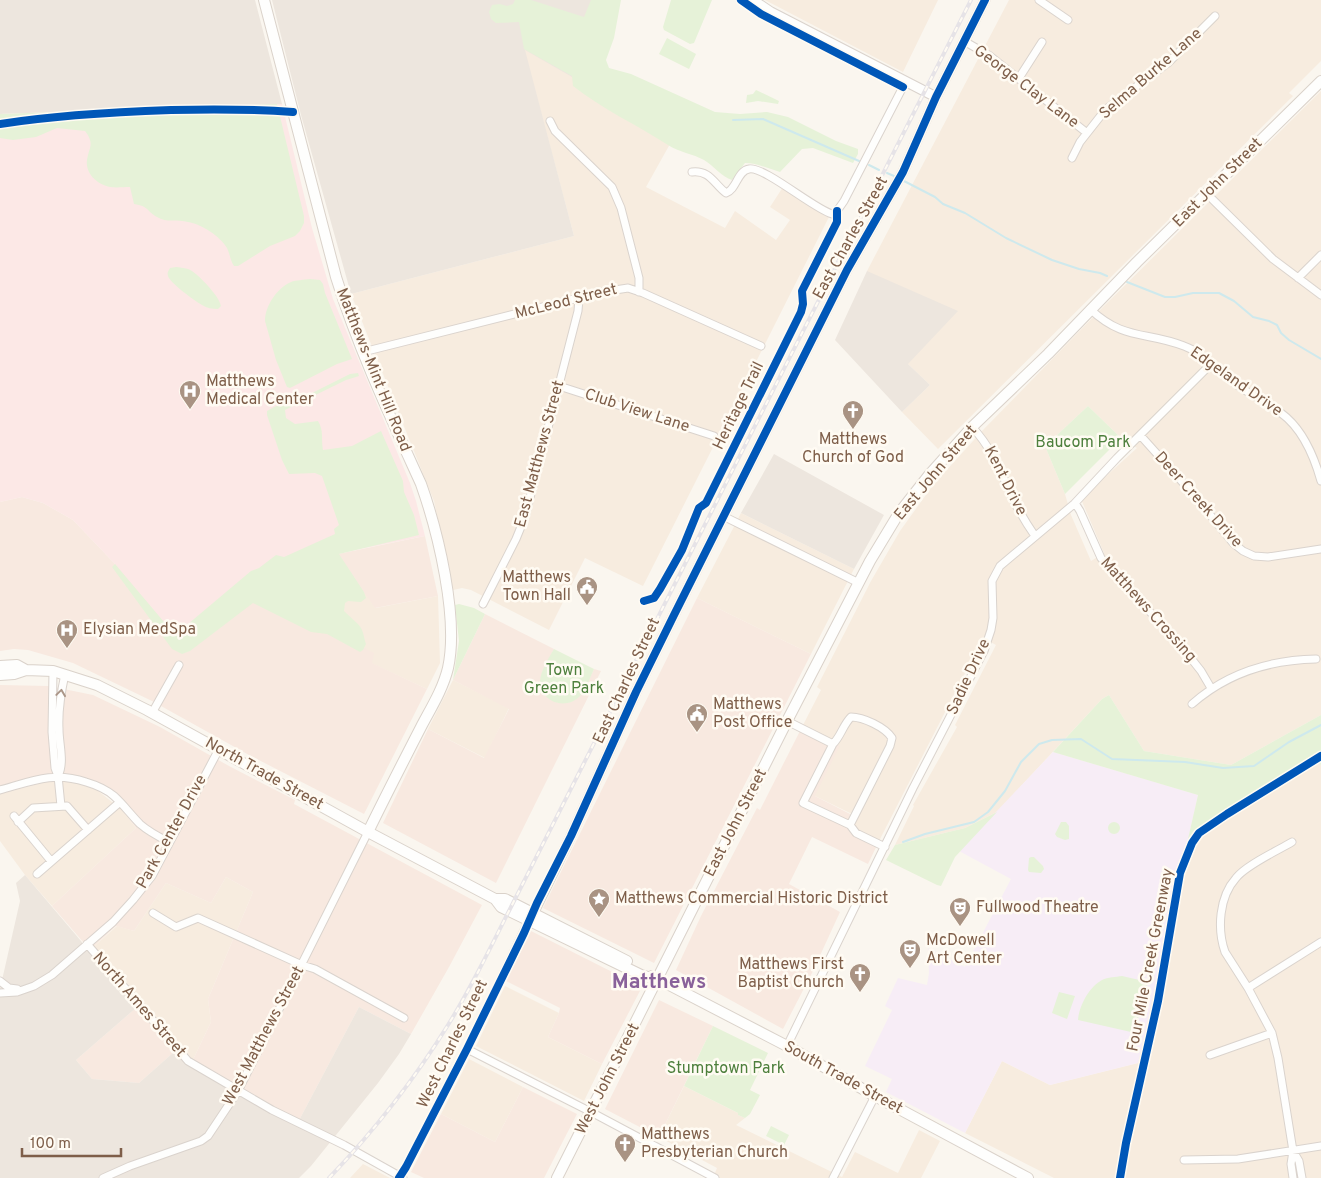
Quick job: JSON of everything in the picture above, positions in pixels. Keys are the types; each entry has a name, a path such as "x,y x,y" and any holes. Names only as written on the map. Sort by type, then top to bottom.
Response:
{"main road":[{"name":"Matthews-Mint Hill Road","path":"264,0 347,312 422,484 428,502 436,532 452,634 448,668 439,692 368,832"},
{"name":"East John Street","path":"658,980 834,629 858,583 899,513 929,475 972,427 1048,354 1090,309 1321,81"},
{"name":"North Trade Street","path":"0,666 17,665 26,670"},
{"name":"North Trade Street","path":"0,675 14,674 26,670 54,671 97,685 152,712 368,832 495,899 505,899 531,917 644,970 658,980"},
{"name":"South Trade Street","path":"658,980 787,1046 875,1096 1028,1178"},
{"name":"West John Street","path":"558,1178 658,980"}],"street":[{"path":"753,0 770,12 936,96"},
{"name":"East Charles Street","path":"531,917 571,836 636,692 723,516 847,270 903,172 936,96 985,0"},
{"path":"1038,0 1068,20"},
{"name":"Selma Burke Lane","path":"1072,158 1087,133 1106,109 1168,63 1215,16"},
{"name":"George Clay Lane","path":"964,41 990,56 1087,133"},
{"path":"1019,78 1042,42"},
{"path":"692,172 701,172 708,175 716,186 726,193 731,191 742,172 754,169 780,182 829,214 835,212 844,201 906,81"},
{"path":"550,121 555,130 612,186 621,208 639,278 639,292"},
{"path":"1207,194 1268,254 1321,295"},
{"path":"1298,278 1321,255"},
{"name":"McLeod Street","path":"363,352 623,288 639,292 761,346"},
{"name":"East Matthews Street","path":"483,604 522,526 578,311 579,298"},
{"name":"Edgeland Drive","path":"1090,309 1116,329 1130,334 1182,345 1201,354 1238,386 1277,410 1292,423 1304,438 1321,481"},
{"name":"Sadie Drive","path":"787,1046 913,788 984,651 993,618 993,578 1000,566 1075,503 1212,364"},
{"name":"Club View Lane","path":"559,386 714,436"},
{"name":"Kent Drive","path":"972,427 986,443 1001,470 1016,505 1035,536"},
{"name":"Deer Creek Drive","path":"1140,435 1194,495 1233,543 1243,551 1254,556 1268,557 1321,549"},
{"name":"Matthews Crossing","path":"1075,503 1100,558 1182,647 1201,671 1211,688"},
{"path":"723,516 858,583"},
{"path":"1192,704 1211,688 1256,667 1279,662 1316,659"},
{"path":"152,712 179,665"},
{"path":"54,671 52,732 61,806"},
{"path":"58,776 62,768 59,730 60,702 65,674"},
{"path":"850,825 890,746 892,738 888,732 858,717 851,718 846,722 803,803 850,825 856,833 885,847"},
{"path":"787,721 833,744"},
{"name":"Park Center Drive","path":"0,993 34,986 52,975 113,922 133,900 152,876 218,749"},
{"path":"0,790 38,779 58,776 78,779 96,785 112,794 139,823 151,833 169,842"},
{"path":"37,874 120,802"},
{"path":"51,861 16,819 33,808 61,806 70,808 88,830"},
{"name":"West Matthews Street","path":"103,1178 130,1166 201,1141 208,1136 238,1091 368,832"},
{"path":"1292,842 1237,876 1227,893 1220,927 1221,940 1225,952 1248,988 1272,1033 1278,1058 1293,1151 1291,1164 1293,1178"},
{"path":"153,913 176,927 193,920 202,920 221,930 315,969 404,1018"},
{"name":"West Charles Street","path":"401,1177 467,1049 531,917"},
{"path":"1248,988 1321,942"},
{"name":"North Ames Street","path":"87,944 188,1061 272,1110 344,1144 401,1177"},
{"path":"0,981 9,988 22,990"},
{"path":"1210,1056 1272,1033"},
{"path":"467,1049 715,1178"},
{"path":"832,1178 875,1096"},
{"path":"1184,1160 1238,1159 1321,1146"},
{"path":"1293,1151 1299,1161 1302,1178"}],"shaded area":[{"path":"0,0 255,0 282,104 0,114"},
{"path":"272,0 599,0 572,77 525,50 574,236 351,294 301,115"},
{"path":"765,0 938,0 903,72"},
{"path":"1009,0 1321,0 1321,61 1289,93 1293,96 938,449 902,412 930,385 908,364 867,271"},
{"path":"524,49 675,135 646,187 725,228 735,211 776,240 790,220 770,207 783,187 829,217 643,586 585,558 549,630 471,590 462,588 453,590 434,501 351,294 574,236"},
{"path":"1321,91 1321,715 1231,765 1144,751 1109,695 1102,699 997,812 965,828 895,845 913,805 957,727 955,725 996,645 983,638 879,841 849,827 854,815 815,796 802,727 821,690 817,687 871,581 900,531 933,485 983,430 1103,307","holes":["1088,406 1121,438 1137,448 1081,499 1104,553 1091,561 1042,439 1056,436"]},
{"name":"Matthews Medical Center","path":"282,104 312,228 333,299 410,483 425,536 305,560 187,650 115,564 73,520 43,503 22,497 0,502 0,114"},
{"path":"867,271 958,311 908,364 930,385 902,412 835,340"},
{"path":"774,454 884,515 854,569 741,513"},
{"path":"22,497 43,503 73,520 115,564 251,597 316,623 374,653 372,663 427,689 364,814 249,755 152,701 73,663 28,650 0,651 0,502"},
{"path":"741,513 854,569 811,654 697,598"},
{"path":"425,536 438,596 375,608 338,554"},
{"path":"338,554 376,608 438,596 440,663 427,689 371,663 316,623"},
{"path":"697,598 811,654 654,963 543,908"},
{"path":"485,614 554,649 542,673 558,703 571,702 584,690 594,669 601,671 496,883 383,823 428,729 484,758 509,709 453,680"},
{"path":"453,680 509,708 485,758 428,729"},
{"path":"0,685 49,686 93,695 160,727 295,800 294,804 482,905 411,1034 359,1007 296,1126 190,1066 211,1022 208,999 253,892 226,877 211,903 166,883 134,931 116,926 90,950 52,906 136,828 110,798 82,784 50,781 0,794"},
{"path":"802,727 840,746 815,796 854,816 849,827 879,841 868,864 812,837 789,884 840,912 812,973 783,1029 676,970 701,916 757,808 760,810"},
{"path":"1053,752 1198,795 1138,1063 1050,1085 1002,1061 965,1133 886,1092 892,1079 865,1066 892,1010 885,1006 898,978 927,985 929,973 928,948 965,967 1011,879 959,851"},
{"path":"1314,760 1321,765 1321,1178 1054,1178 965,1133 1002,1061 1050,1085 1138,1063 1188,839"},
{"path":"50,781 82,784 97,790 122,810 136,828 52,906 25,875 0,841 0,794"},
{"path":"25,875 137,1007 76,1060 92,1079 139,1083 174,1052 196,1070 296,1126 359,1007 411,1034 378,1083 311,1166 299,1178 0,1178 0,989 20,901 16,883"},
{"path":"226,877 253,892 208,999 211,1022 190,1066 174,1052 90,950 117,926 134,931 166,883 211,903"},
{"path":"531,931 642,987 602,1064 548,1037 560,1008 506,981"},
{"path":"505,986 559,1013 548,1037 602,1064 584,1101 476,1046"},
{"path":"659,1000 713,1026 659,1137 605,1109"},
{"path":"137,1007 174,1052 139,1083 92,1079 76,1060"},
{"path":"469,1059 523,1087 495,1142 441,1114"},
{"path":"684,1086 745,1118 736,1125 842,1177 855,1152 898,1173 919,1130 940,1141 921,1178 713,1178 717,1168 659,1137"},
{"path":"523,1087 577,1114 544,1178 424,1178 411,1172 441,1114 495,1142"},
{"path":"363,1164 390,1178 350,1178"}],"green space":[{"path":"515,0 531,0 584,17 591,0 621,0 614,38 606,60 609,68 631,74 715,112 740,114 767,112 788,117 836,141 858,149 858,154 853,163 813,148 802,149 780,172 745,163 732,180 728,179 704,160 672,147 596,102 573,86 572,76 524,49 519,22 496,23 491,19 489,12 492,5 500,4 507,6 513,4"},
{"path":"671,0 712,0 694,43 690,44 664,30 663,27"},
{"path":"667,38 696,54 689,69 659,54"},
{"path":"756,90 779,101 778,104 758,101 746,103 747,95 753,94"},
{"path":"277,104 304,216 304,223 295,236 270,246 238,266 234,266 227,248 210,231 193,223 161,219 153,215 145,207 134,204 130,187 105,186 93,178 87,165 91,142 85,131 57,128 36,137 13,140 0,138 0,114"},
{"path":"170,268 188,269 197,275 212,291 221,306 218,309 206,307 178,287 168,276"},
{"path":"320,280 323,284 352,359 337,364 290,388 287,387 276,360 265,321 267,309 273,298 286,285 293,281"},
{"path":"358,373 359,376 346,380 285,410 286,418 295,424 318,421 322,431 323,450 352,446 381,431 403,481 404,492 414,515 419,535 339,554 366,598 361,602 348,601 345,603 344,611 362,630 366,644 363,650 360,652 327,634 311,632 253,603 190,651 182,654 172,649 112,567 115,564 175,635 251,571 259,568 276,555 284,557 335,534 334,529 339,525 322,476 315,473 289,474 282,460 267,411 312,393 350,374"},
{"name":"Baucom Park","path":"1088,406 1121,438 1065,494 1042,439 1056,436"},
{"path":"459,604 474,608 485,614 453,680 459,641 455,605"},
{"name":"Town Green Park","path":"554,649 594,669 580,696 568,703 555,702 549,699 541,688 542,673"},
{"path":"1109,695 1144,751 1231,765 1321,715 1321,765 1314,760 1188,839 1198,795 1053,752 1102,699"},
{"path":"997,812 955,857 941,886 886,860 895,845 965,828"},
{"path":"1061,822 1066,822 1069,826 1069,839 1065,840 1057,837 1055,834"},
{"path":"1114,822 1120,828 1114,834 1108,828"},
{"path":"1034,857 1043,866 1044,869 1041,873 1029,872 1029,858"},
{"path":"1122,976 1148,982 1135,1030 1131,1032 1078,1020 1083,1003 1097,983 1104,979"},
{"path":"1059,992 1075,996 1067,1019 1052,1013"},
{"name":"Stumptown Park","path":"713,1026 768,1053 750,1090 760,1095 750,1114 745,1118 684,1086"},
{"path":"771,1126 789,1135 784,1145 766,1136"}],"waterway":[{"path":"733,120 763,119 859,161"},
{"path":"869,165 879,170"},
{"path":"887,173 894,176"},
{"path":"904,181 935,197 943,204 965,213 1006,238 1052,260 1107,276"},
{"path":"1127,282 1165,297 1193,293 1219,293 1234,301 1253,317 1277,325 1281,333 1289,340 1321,359"},
{"path":"903,842 925,834 974,822 988,812 1005,791 1021,762 1039,744 1052,740 1081,739 1112,759 1185,762 1223,768 1254,766 1289,742 1321,725"}],"railway":[{"path":"329,1178 362,1142 407,1085 466,995 971,0"}],"cycle path":[{"path":"741,0 761,14 903,87"},
{"path":"399,1178 467,1049 524,933 571,836 636,692 674,615 847,270 903,172 936,97 985,0"},
{"path":"0,124 64,116 150,111 262,110 293,112"},
{"name":"Heritage Trail","path":"644,601 654,598 682,550 699,508 706,503 801,312 803,304 802,291 837,222 837,211"},
{"name":"Four Mile Creek Greenway","path":"1120,1178 1158,1001 1180,873 1192,843 1199,833 1227,814 1321,756"}],"place":[{"name":"Matthews Medical Center","path":"190,410"},
{"name":"Matthews Church of God","path":"853,430"},
{"name":"Matthews Town Hall","path":"587,606"},
{"name":"Elysian MedSpa","path":"67,649"},
{"name":"Matthews Post Office","path":"697,733"},
{"name":"Matthews Commercial Historic District","path":"599,918"},
{"name":"Fullwood Theatre","path":"960,927"},
{"name":"McDowell Art Center","path":"910,969"},
{"name":"Matthews First Baptist Church","path":"860,993"},
{"name":"Matthews Presbyterian Church","path":"625,1163"}],"district":[{"name":"Matthews","path":"659,982"}]}
